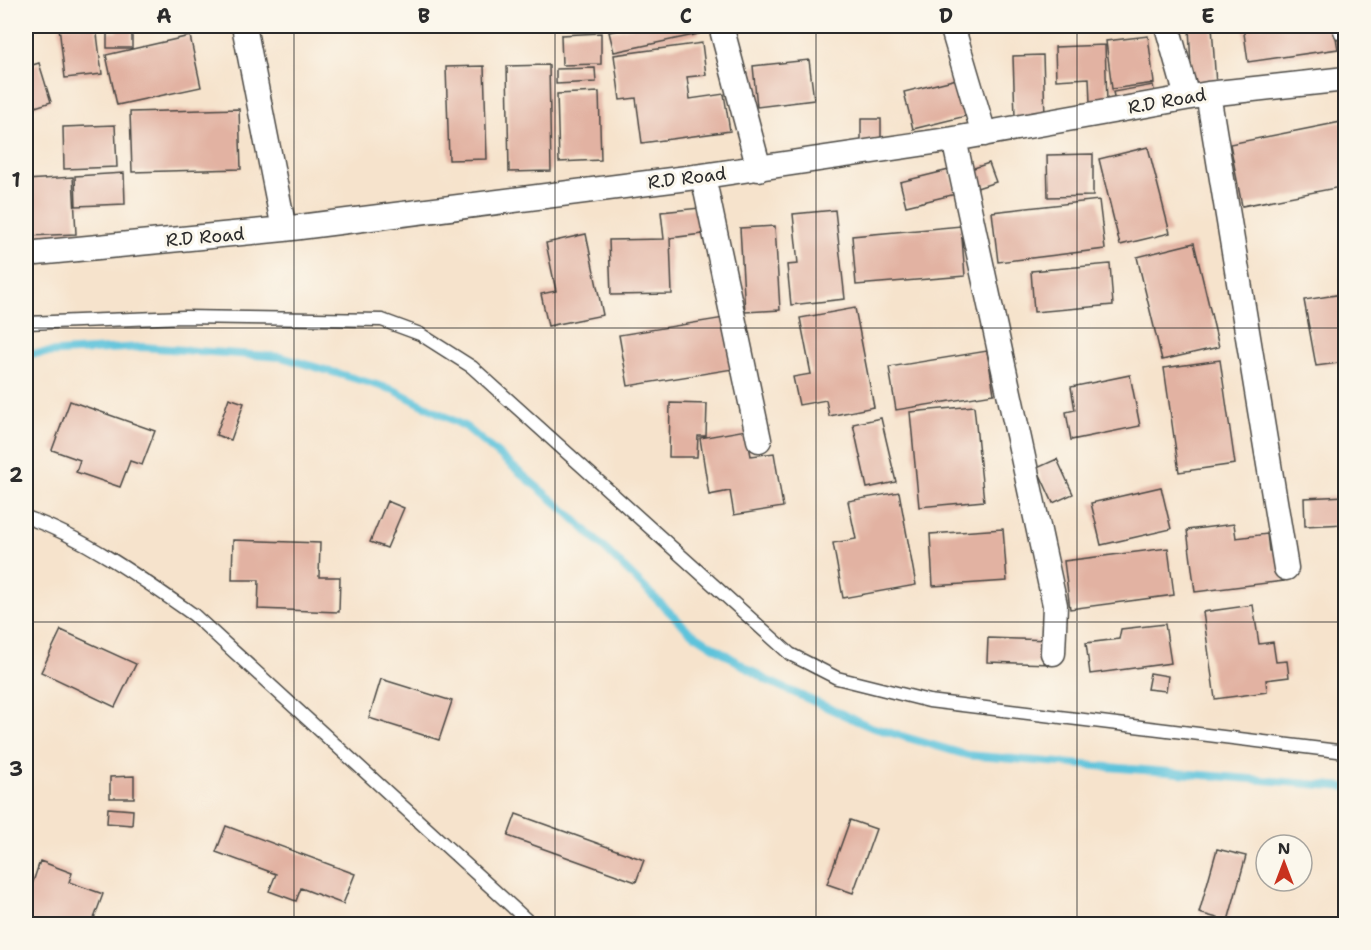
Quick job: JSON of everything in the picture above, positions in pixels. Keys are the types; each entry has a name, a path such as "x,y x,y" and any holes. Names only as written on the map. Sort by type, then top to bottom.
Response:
{"street":[{"path":"244,26 284,229"},
{"path":"721,26 759,169"},
{"path":"952,26 984,134"},
{"path":"1167,26 1197,96 1286,568"},
{"name":"R.D Road","path":"26,254 284,229 703,177 954,140 1197,96 1346,79"},
{"path":"954,140 1055,604 1053,653"},
{"path":"703,177 759,440"}],"lane":[{"path":"26,323 184,317 382,320 420,334 472,367 790,654 837,678 929,701 1346,752"},
{"path":"26,517 44,523 96,550 194,615 531,924"}],"building":[{"path":"96,26 102,74 65,78 59,27"},
{"path":"118,26 160,26 160,30 132,30 132,48 107,48 107,33 118,32"},
{"path":"639,26 697,26 699,34 614,52 609,32"},
{"path":"1212,26 1216,85 1192,87 1189,27"},
{"path":"1243,26 1334,26 1338,49 1248,62"},
{"path":"601,33 601,64 562,65 561,35"},
{"path":"190,36 201,87 117,105 106,55"},
{"path":"1148,36 1154,83 1112,89 1106,41"},
{"path":"702,43 706,75 687,77 690,99 724,94 730,131 642,143 636,98 620,100 614,55"},
{"path":"1105,45 1107,102 1090,103 1089,78 1056,80 1055,47"},
{"path":"1043,55 1045,117 1015,118 1013,56"},
{"path":"809,60 814,100 757,107 753,66"},
{"path":"39,63 51,102 26,110 26,67"},
{"path":"549,65 551,171 509,172 507,66"},
{"path":"484,66 487,159 449,160 446,67"},
{"path":"595,68 596,82 556,84 556,69"},
{"path":"957,79 966,116 913,129 904,92"},
{"path":"1153,85 1156,100 1117,109 1113,92"},
{"path":"599,92 601,160 559,162 557,94"},
{"path":"239,109 241,169 132,172 130,112"},
{"path":"861,119 881,119 881,142 861,142"},
{"path":"1346,121 1346,186 1242,206 1230,144"},
{"path":"115,125 117,167 64,169 63,127"},
{"path":"1148,147 1170,233 1120,245 1099,159"},
{"path":"1093,154 1093,196 1048,197 1047,155"},
{"path":"989,163 996,182 977,188 971,169"},
{"path":"949,170 956,194 906,206 900,182"},
{"path":"124,173 125,204 76,206 75,176"},
{"path":"73,177 76,234 27,236 26,180"},
{"path":"1099,200 1105,249 998,262 992,212"},
{"path":"700,208 702,234 670,238 672,294 611,295 609,240 664,239 661,212"},
{"path":"835,210 845,299 791,305 787,265 798,264 793,214"},
{"path":"775,226 780,310 745,312 740,228"},
{"path":"961,226 965,276 856,285 852,236"},
{"path":"586,234 603,315 548,326 541,294 556,291 546,243"},
{"path":"1194,243 1219,347 1162,360 1137,257"},
{"path":"1110,264 1113,305 1034,312 1031,271"},
{"path":"1346,276 1346,362 1316,366 1304,300 1342,294 1340,277"},
{"path":"855,308 874,407 829,416 826,400 799,405 793,377 811,374 800,318"},
{"path":"724,318 733,369 628,386 619,335"},
{"path":"987,351 994,394 896,410 889,367"},
{"path":"1220,360 1235,464 1179,472 1164,368"},
{"path":"1130,375 1140,426 1071,440 1066,412 1075,410 1071,387"},
{"path":"229,398 244,403 231,440 216,435"},
{"path":"70,401 155,431 142,465 130,461 120,487 76,472 80,460 52,450"},
{"path":"670,403 707,404 706,436 698,436 697,457 669,457"},
{"path":"974,406 984,501 919,507 910,412"},
{"path":"881,418 896,482 867,488 853,424"},
{"path":"746,430 751,456 774,453 783,507 734,515 730,491 709,495 700,438"},
{"path":"1057,459 1073,494 1053,503 1037,468"},
{"path":"1161,487 1171,529 1101,545 1091,503"},
{"path":"899,492 916,585 843,598 833,543 856,539 848,501"},
{"path":"1346,496 1346,524 1305,526 1304,498"},
{"path":"387,501 404,508 387,548 370,542"},
{"path":"1234,524 1236,538 1267,534 1269,551 1280,550 1284,581 1195,592 1187,530"},
{"path":"1003,529 1007,581 933,586 930,534"},
{"path":"233,540 320,543 319,577 340,577 339,612 258,609 259,580 232,580"},
{"path":"1168,548 1174,595 1070,609 1064,561"},
{"path":"1253,605 1259,644 1273,642 1276,662 1287,661 1289,677 1266,680 1267,692 1215,699 1203,612"},
{"path":"1165,624 1171,663 1090,674 1086,643 1119,639 1121,629"},
{"path":"61,630 136,664 115,707 41,672"},
{"path":"988,638 1053,640 1052,664 987,662"},
{"path":"1150,673 1168,676 1166,691 1147,689"},
{"path":"381,679 452,701 439,740 369,718"},
{"path":"134,776 134,798 110,798 110,777"},
{"path":"108,808 133,810 132,825 107,823"},
{"path":"516,814 644,860 636,882 508,836"},
{"path":"850,820 876,829 853,893 827,884"},
{"path":"226,826 355,874 343,904 301,888 296,901 269,891 276,874 216,852"},
{"path":"1217,849 1246,856 1228,921 1199,913"},
{"path":"40,861 72,873 69,882 103,894 92,924 26,924 26,880 33,882"}],"waterway":[{"path":"26,354 142,347 281,357 394,390 466,427 569,514 689,631 766,680 871,727 967,755 1346,787"}]}
